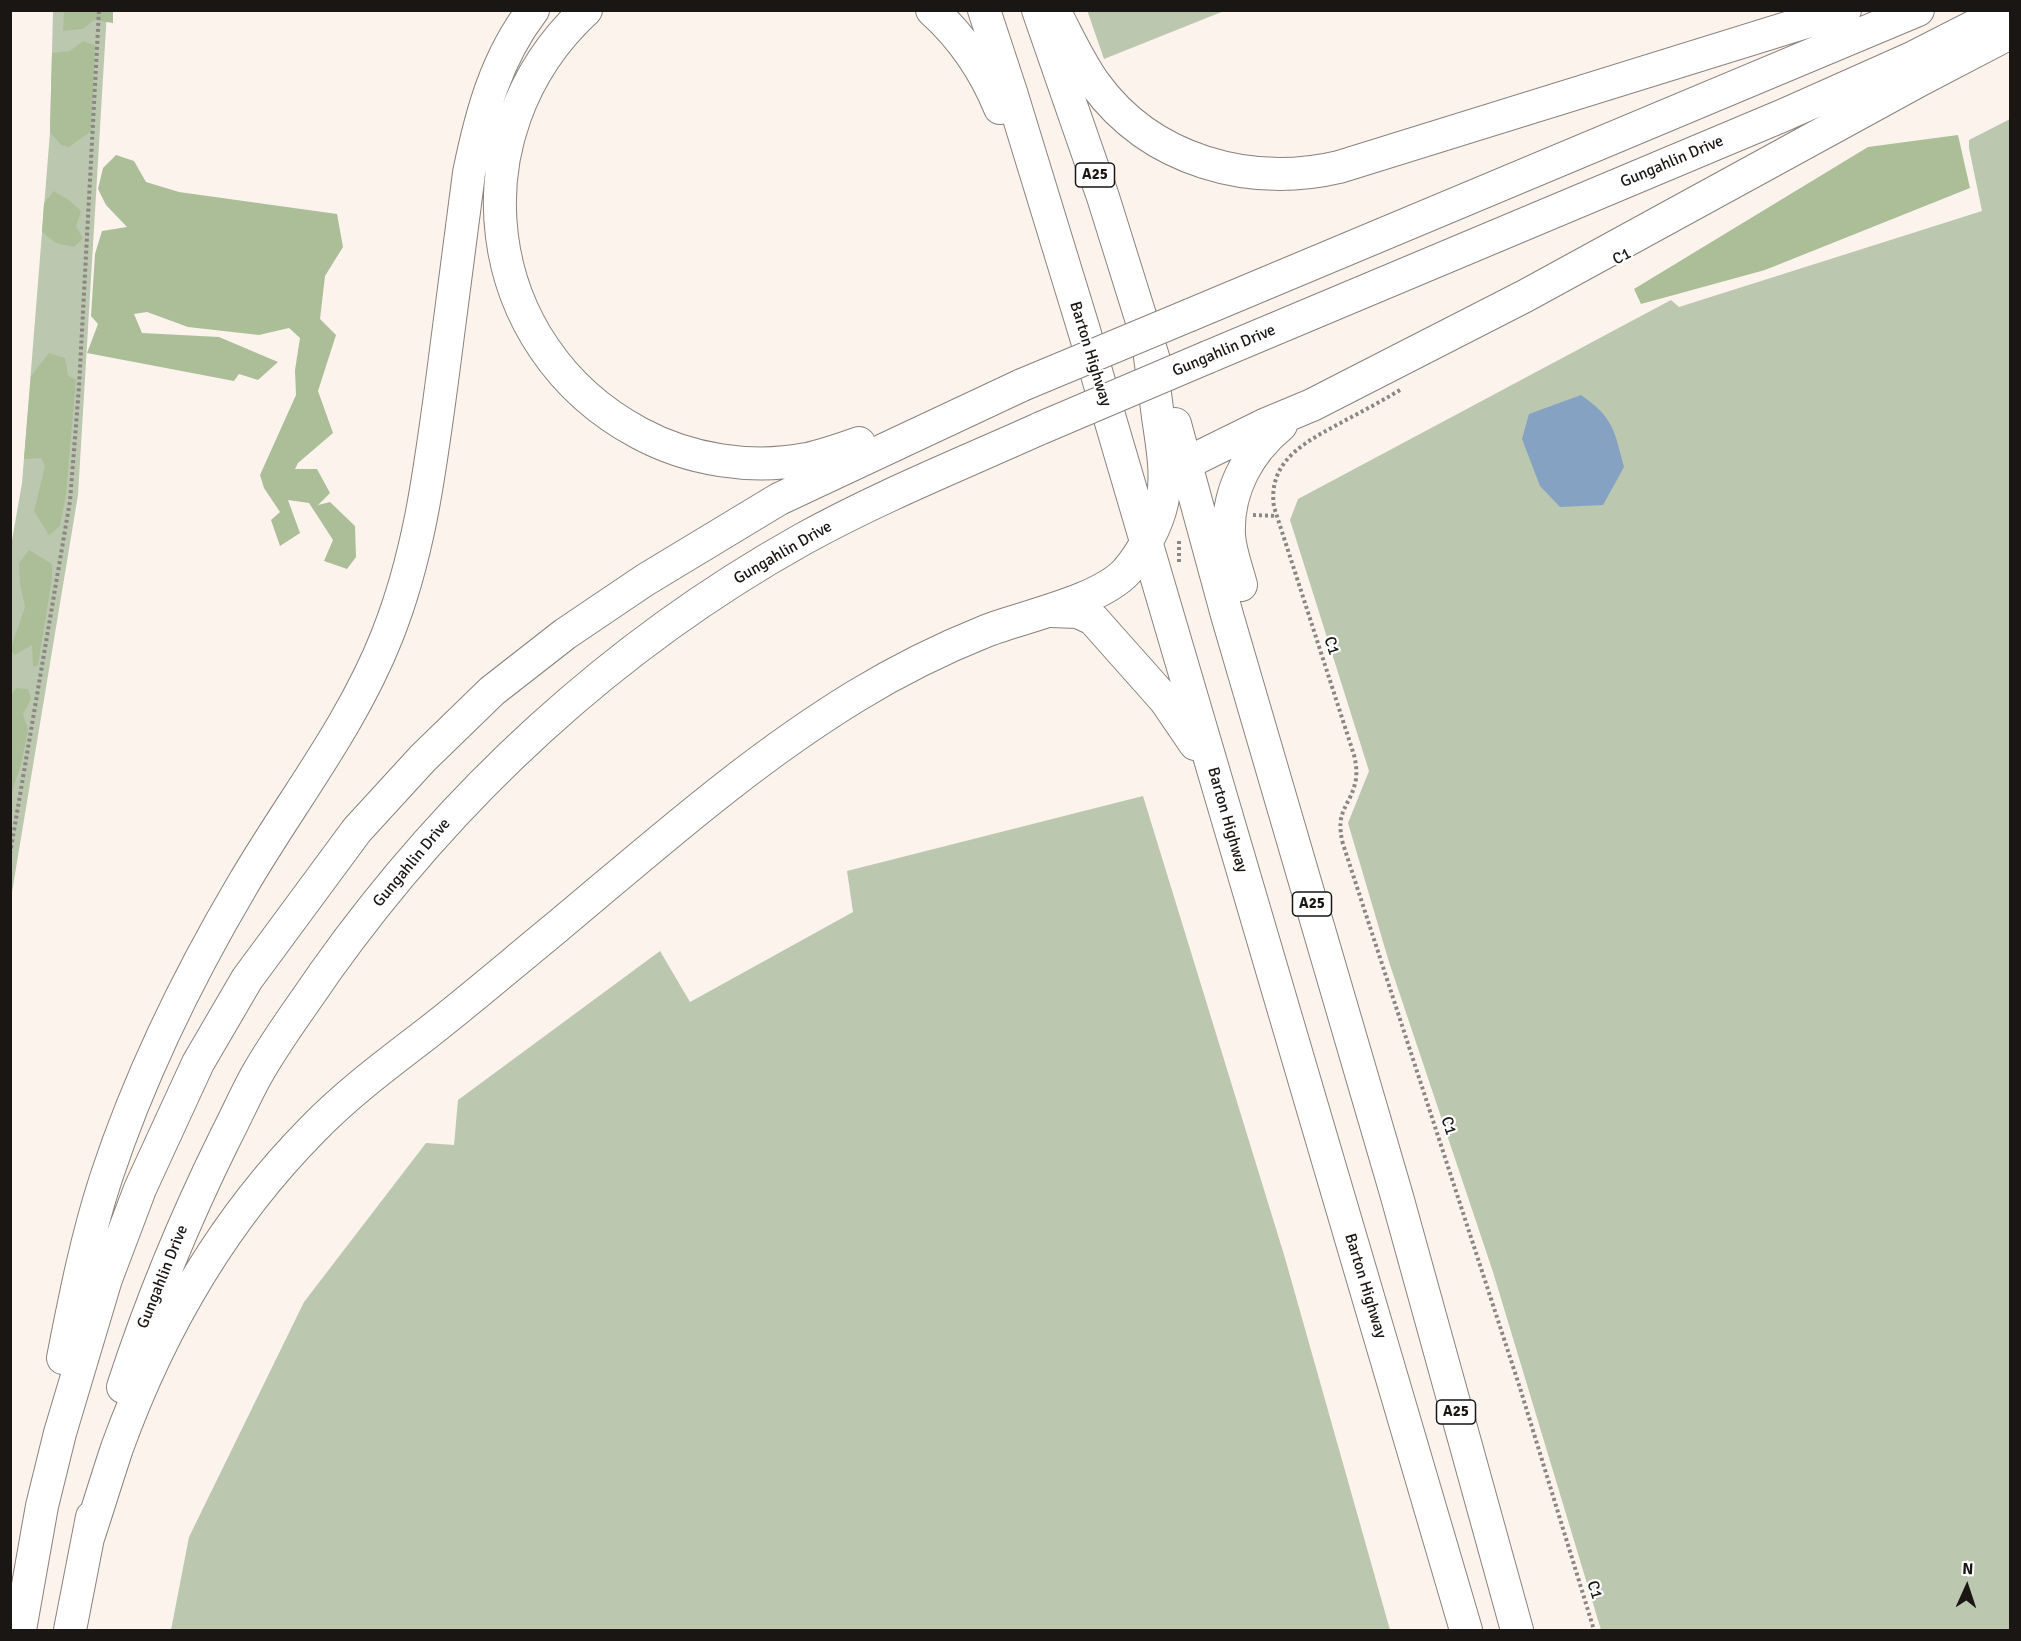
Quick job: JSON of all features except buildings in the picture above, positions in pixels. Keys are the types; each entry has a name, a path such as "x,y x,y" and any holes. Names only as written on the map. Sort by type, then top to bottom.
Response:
{"highway":[{"path":"42,1506 49,1429 95,1212 154,1050 243,883 344,723 369,677 404,590 420,527 430,471 469,173 477,133 505,53 533,10"},
{"path":"489,94 535,27 550,10"},
{"path":"586,10 556,41 536,70 524,93 507,139 500,181 500,216 507,268 531,327 556,366 591,401 628,427 669,447 714,459 763,463 807,459 833,452 1022,385"},
{"path":"932,10 961,42 991,87 1005,123 1048,263 1083,327"},
{"name":"Barton Highway","path":"984,10 1083,327 1466,1630"},
{"name":"A25","path":"1038,10 1103,197 1148,341 1174,465 1198,510 1396,1193 1517,1630"},
{"path":"1053,10 1095,83 1117,109 1139,128 1167,147 1220,167 1253,174 1285,175 1305,174 1339,167 1845,10"},
{"path":"20,1630 42,1506 67,1407 106,1279 140,1189 198,1063 247,979 357,830 423,758 492,691 565,634 645,580 779,499 1022,385 1918,10"},
{"name":"Gungahlin Drive","path":"70,1630 102,1466 120,1396 152,1300 196,1196 257,1074 299,1009 349,939 406,867 459,807 525,742 592,682 660,630 802,539 888,496 1041,428 1784,115 1914,57 2006,10"},
{"path":"1114,434 1125,449 1139,460 1152,465 1174,465 1312,405 1525,296 2010,33"},
{"path":"1312,405 1280,426 1259,446 1241,477 1231,509 1229,534 1339,955 1396,1193"},
{"path":"88,1538 118,1446 142,1387 177,1313 230,1225 270,1174 317,1125 363,1083 783,743 901,670 953,645 1105,588 1127,571 1146,541 1160,512 1164,489 1174,465"},
{"path":"1032,615 1059,610 1072,611 1093,619 1174,712 1213,770"}],"path":[{"path":"10,854 70,501 79,387 98,11"},
{"name":"C1","path":"1404,388 1310,439 1291,455 1277,473 1273,486 1273,500 1276,516 1354,755 1356,780 1344,806 1341,820 1343,844 1520,1388 1594,1630"},
{"path":"1231,509 1276,516"},
{"path":"1179,564 1180,520 1198,510"}],"green space":[{"path":"1087,10 1224,10 1224,11 1104,59"},
{"path":"53,11 107,11 78,495 11,898 11,546 22,483 50,132"},
{"path":"64,11 113,11 113,23 94,20 83,29 63,31"},
{"path":"83,41 95,45 91,131 69,147 61,145 50,132 52,53 70,51"},
{"path":"2010,119 2010,1630 1601,1630 1493,1272 1389,962 1348,823 1369,771 1290,520 1298,499 1671,300 1679,307 1982,211 1969,140"},
{"path":"1958,135 1970,188 1765,270 1641,304 1634,289 1868,147"},
{"path":"116,155 134,161 146,182 179,192 337,214 343,247 325,276 320,319 336,335 318,391 333,433 298,463 295,469 317,469 330,493 318,505 330,502 355,526 356,557 347,569 324,561 333,540 309,503 288,500 300,533 280,546 271,520 280,512 264,488 260,475 296,395 295,370 300,338 289,328 259,335 188,327 147,312 134,314 142,333 219,337 278,362 258,380 239,374 234,381 87,353 98,324 91,316 95,254 102,231 127,227 106,205 98,189 103,168"},
{"path":"54,191 81,211 76,227 83,238 74,247 56,243 42,232 44,203"},
{"path":"49,353 65,358 68,375 76,380 66,494 60,526 49,535 34,511 45,466 41,458 24,459 31,376"},
{"path":"29,550 52,564 52,578 38,665 33,667 32,645 15,655 10,650 25,607 20,585 19,563"},
{"path":"16,688 28,689 31,699 23,714 28,730 21,764 11,795 11,696"},
{"path":"1143,796 1285,1258 1390,1630 171,1630 189,1537 304,1302 426,1143 454,1145 458,1100 660,951 690,1002 853,912 847,871"}],"water":[{"path":"1581,395 1600,411 1611,426 1624,467 1603,505 1560,507 1540,486 1522,439 1529,414"}]}
